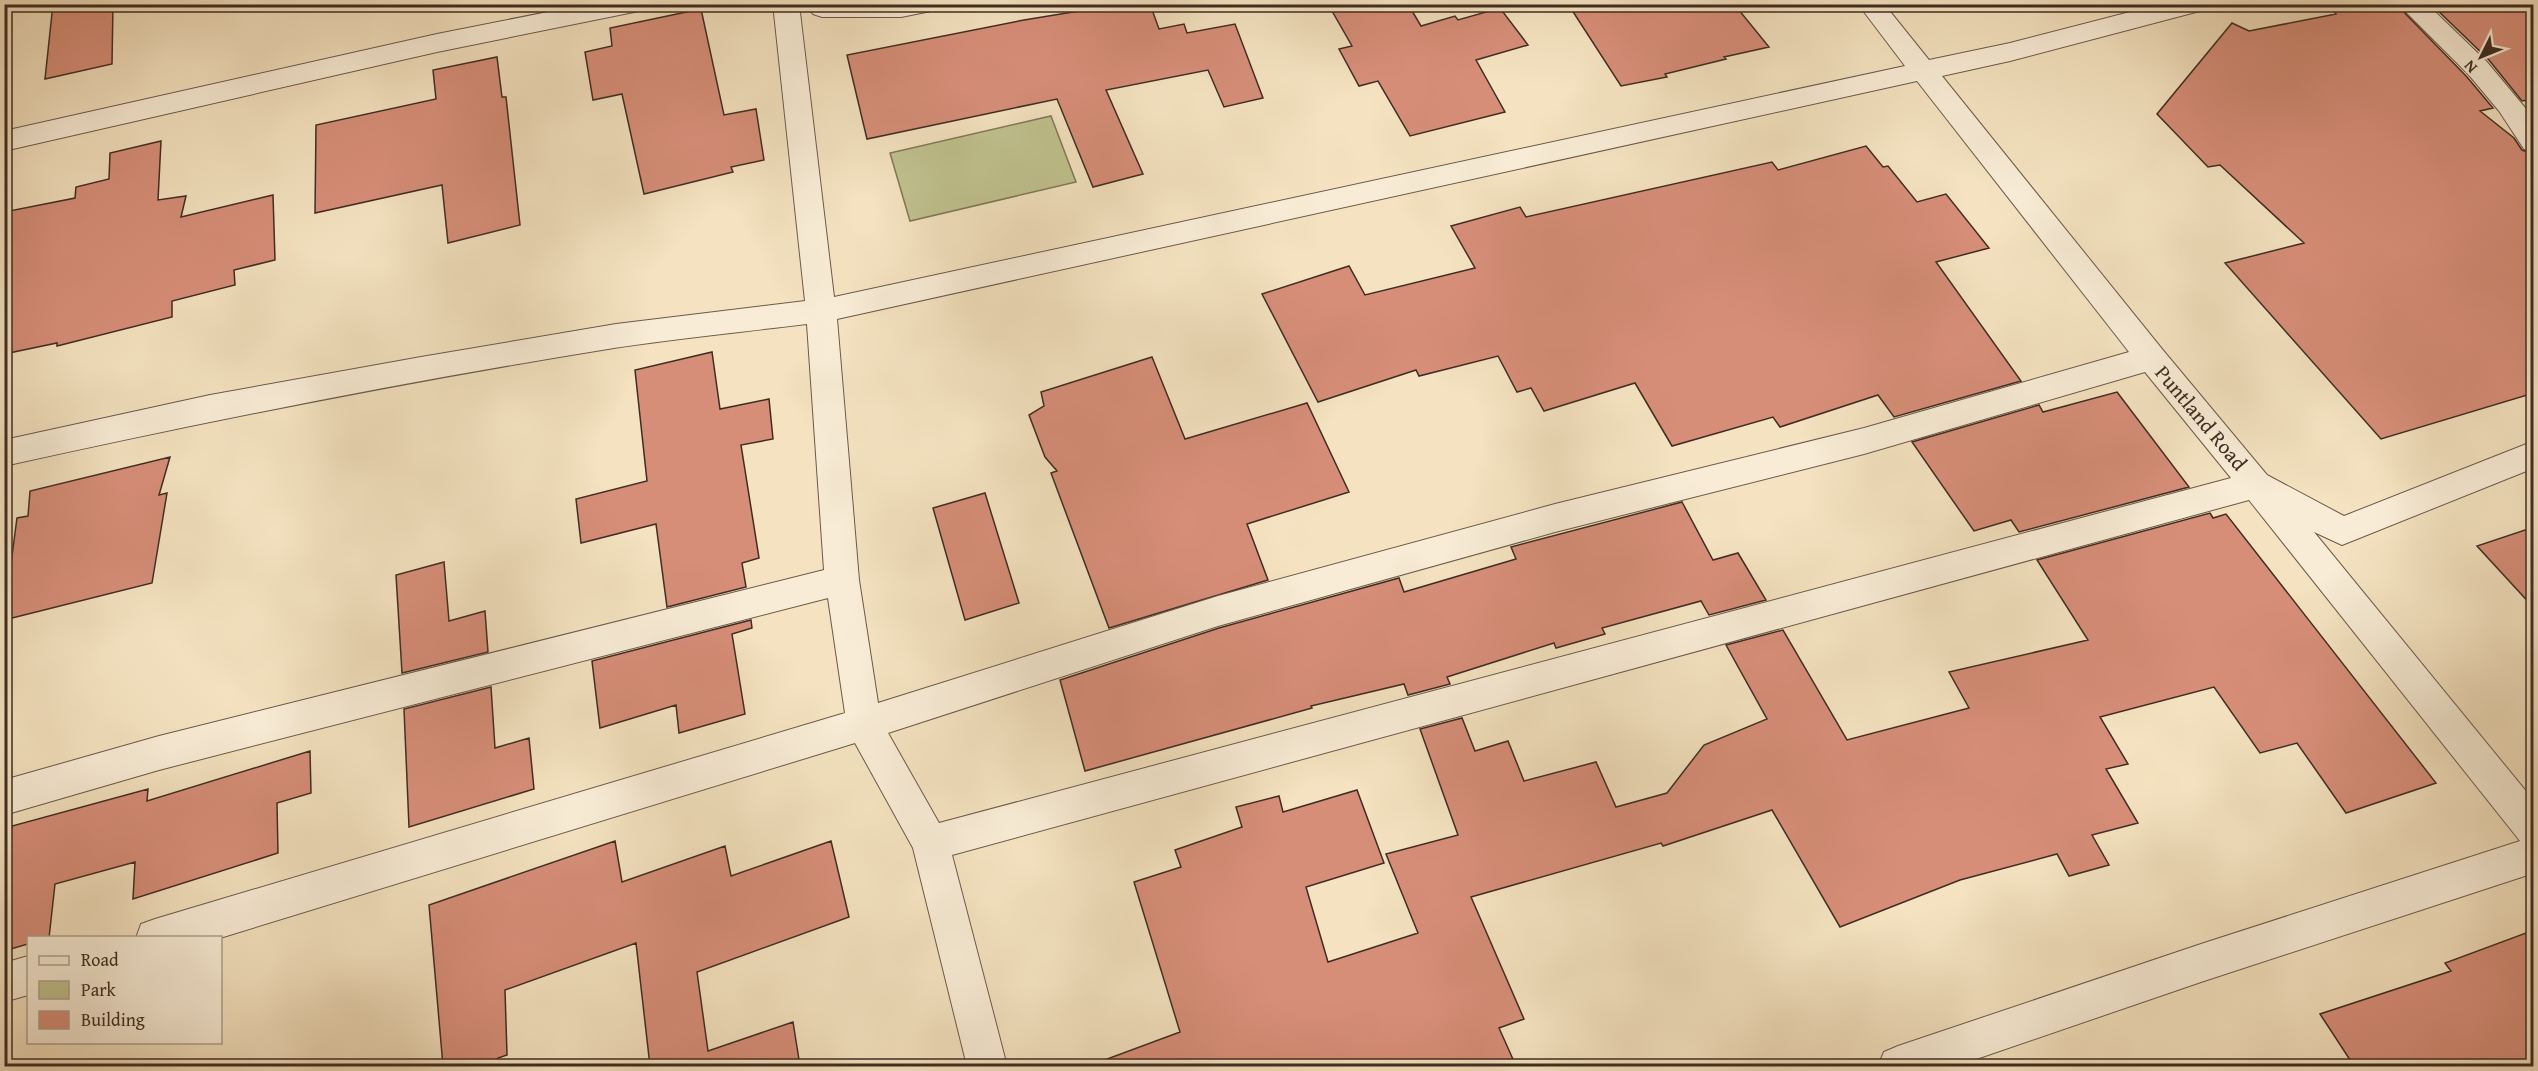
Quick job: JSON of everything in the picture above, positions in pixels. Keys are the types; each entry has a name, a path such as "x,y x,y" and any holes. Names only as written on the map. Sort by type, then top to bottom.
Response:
{"street":[{"path":"4,141 437,43 634,4"},
{"path":"786,4 821,311 842,580 864,724 930,843 987,1066"},
{"path":"818,4 822,8 901,8 927,4"},
{"name":"Puntland Road","path":"1870,4 2151,358 2534,830"},
{"path":"4,453 210,408 421,369 616,336 821,311 2010,52 2196,4"},
{"path":"2410,4 2438,27 2517,112 2534,142"},
{"path":"162,936 864,724 1218,611 1555,518 1864,441 2151,358"},
{"path":"930,843 2256,485 2342,531 2534,454"},
{"path":"4,798 159,753 842,580"},
{"path":"1898,1066 2201,963 2534,855"},
{"path":"4,983 27,976"}],"green space":[{"path":"1051,116 1076,182 910,221 890,153"}],"building":[{"path":"53,4 113,4 112,64 45,79"},
{"path":"1122,4 1150,4 1159,29 1184,24 1187,33 1235,24 1263,98 1224,107 1208,70 1106,90 1143,174 1093,187 1057,99 867,139 847,55 1024,20"},
{"path":"1328,4 1408,4 1421,26 1455,16 1458,20 1500,8 1528,45 1476,60 1505,112 1410,136 1378,81 1359,86 1339,49 1352,46"},
{"path":"1568,4 1734,4 1769,47 1665,74 1667,77 1621,86"},
{"path":"2326,4 2396,4 2467,77 2493,108 2480,111 2514,138 2522,150 2534,154 2534,393 2381,439 2225,263 2304,243 2220,165 2208,167 2157,114 2232,23 2249,31 2336,14"},
{"path":"2431,4 2534,4 2534,99 2522,101 2489,60"},
{"path":"701,9 724,115 756,109 764,160 731,167 733,172 644,194 622,94 593,100 585,52 612,46 610,28"},
{"path":"497,57 502,97 506,97 520,225 448,243 442,185 315,213 316,125 436,99 433,70"},
{"path":"161,141 158,200 186,196 181,217 273,195 275,260 234,270 235,285 172,301 172,317 57,346 57,343 4,354 4,212 75,198 76,187 109,179 110,153"},
{"path":"1866,146 1883,167 1888,166 1917,202 1946,194 1989,248 1936,262 2021,381 1894,417 1878,395 1780,427 1773,417 1672,446 1635,383 1544,411 1531,388 1517,392 1498,356 1419,376 1416,370 1318,402 1262,294 1349,266 1365,295 1475,268 1451,226 1520,207 1526,217 1772,162 1778,170"},
{"path":"712,352 720,409 769,399 773,439 741,445 759,558 742,563 746,587 667,607 656,524 581,543 576,499 647,481 635,370"},
{"path":"1152,357 1185,439 1307,403 1349,492 1247,524 1268,580 1109,628 1051,473 1057,471 1045,457 1029,415 1044,406 1041,392"},
{"path":"2117,392 2189,487 2019,532 2011,520 1974,531 1912,442 2039,405 2043,412"},
{"path":"170,457 159,495 167,493 152,583 4,620 4,573 10,571 17,518 28,516 30,491"},
{"path":"985,493 1019,603 965,620 933,508"},
{"path":"1682,502 1713,560 1738,553 1766,600 1709,615 1701,601 1602,628 1605,634 1556,648 1554,643 1447,677 1450,684 1408,695 1404,684 1311,706 1312,708 1085,771 1060,680 1219,628 1399,578 1404,592 1516,559 1511,547"},
{"path":"2210,513 2213,518 2226,514 2436,783 2346,813 2297,743 2260,753 2214,687 2100,717 2128,764 2106,769 2138,823 2092,835 2109,865 2069,876 2057,854 1960,880 1840,927 1772,810 1663,846 1661,843 1471,897 1524,1019 1499,1028 1516,1066 1099,1066 1099,1062 1180,1032 1134,882 1181,867 1175,850 1242,827 1236,807 1279,796 1283,812 1357,790 1384,863 1306,887 1328,962 1418,933 1386,854 1458,835 1420,729 1462,718 1475,751 1508,741 1524,781 1596,762 1616,807 1667,793 1704,745 1767,719 1726,645 1783,630 1847,740 1969,708 1949,672 2088,640 2037,560"},
{"path":"2534,527 2534,608 2477,546"},
{"path":"444,562 449,621 485,611 488,652 402,673 396,575"},
{"path":"751,620 752,628 732,634 745,714 679,733 676,705 600,728 592,661"},
{"path":"491,687 495,748 529,738 534,789 409,827 404,709"},
{"path":"310,751 311,793 277,803 278,853 133,899 135,862 55,884 49,936 27,936 27,944 4,951 4,887 12,826 148,789 147,801"},
{"path":"615,841 622,882 725,846 731,876 831,841 849,917 697,972 708,1051 793,1022 800,1066 650,1066 636,943 505,990 507,1055 498,1058 498,1066 443,1066 429,905"},
{"path":"2534,930 2534,1066 2354,1066 2320,1014 2451,971 2445,963"}]}
